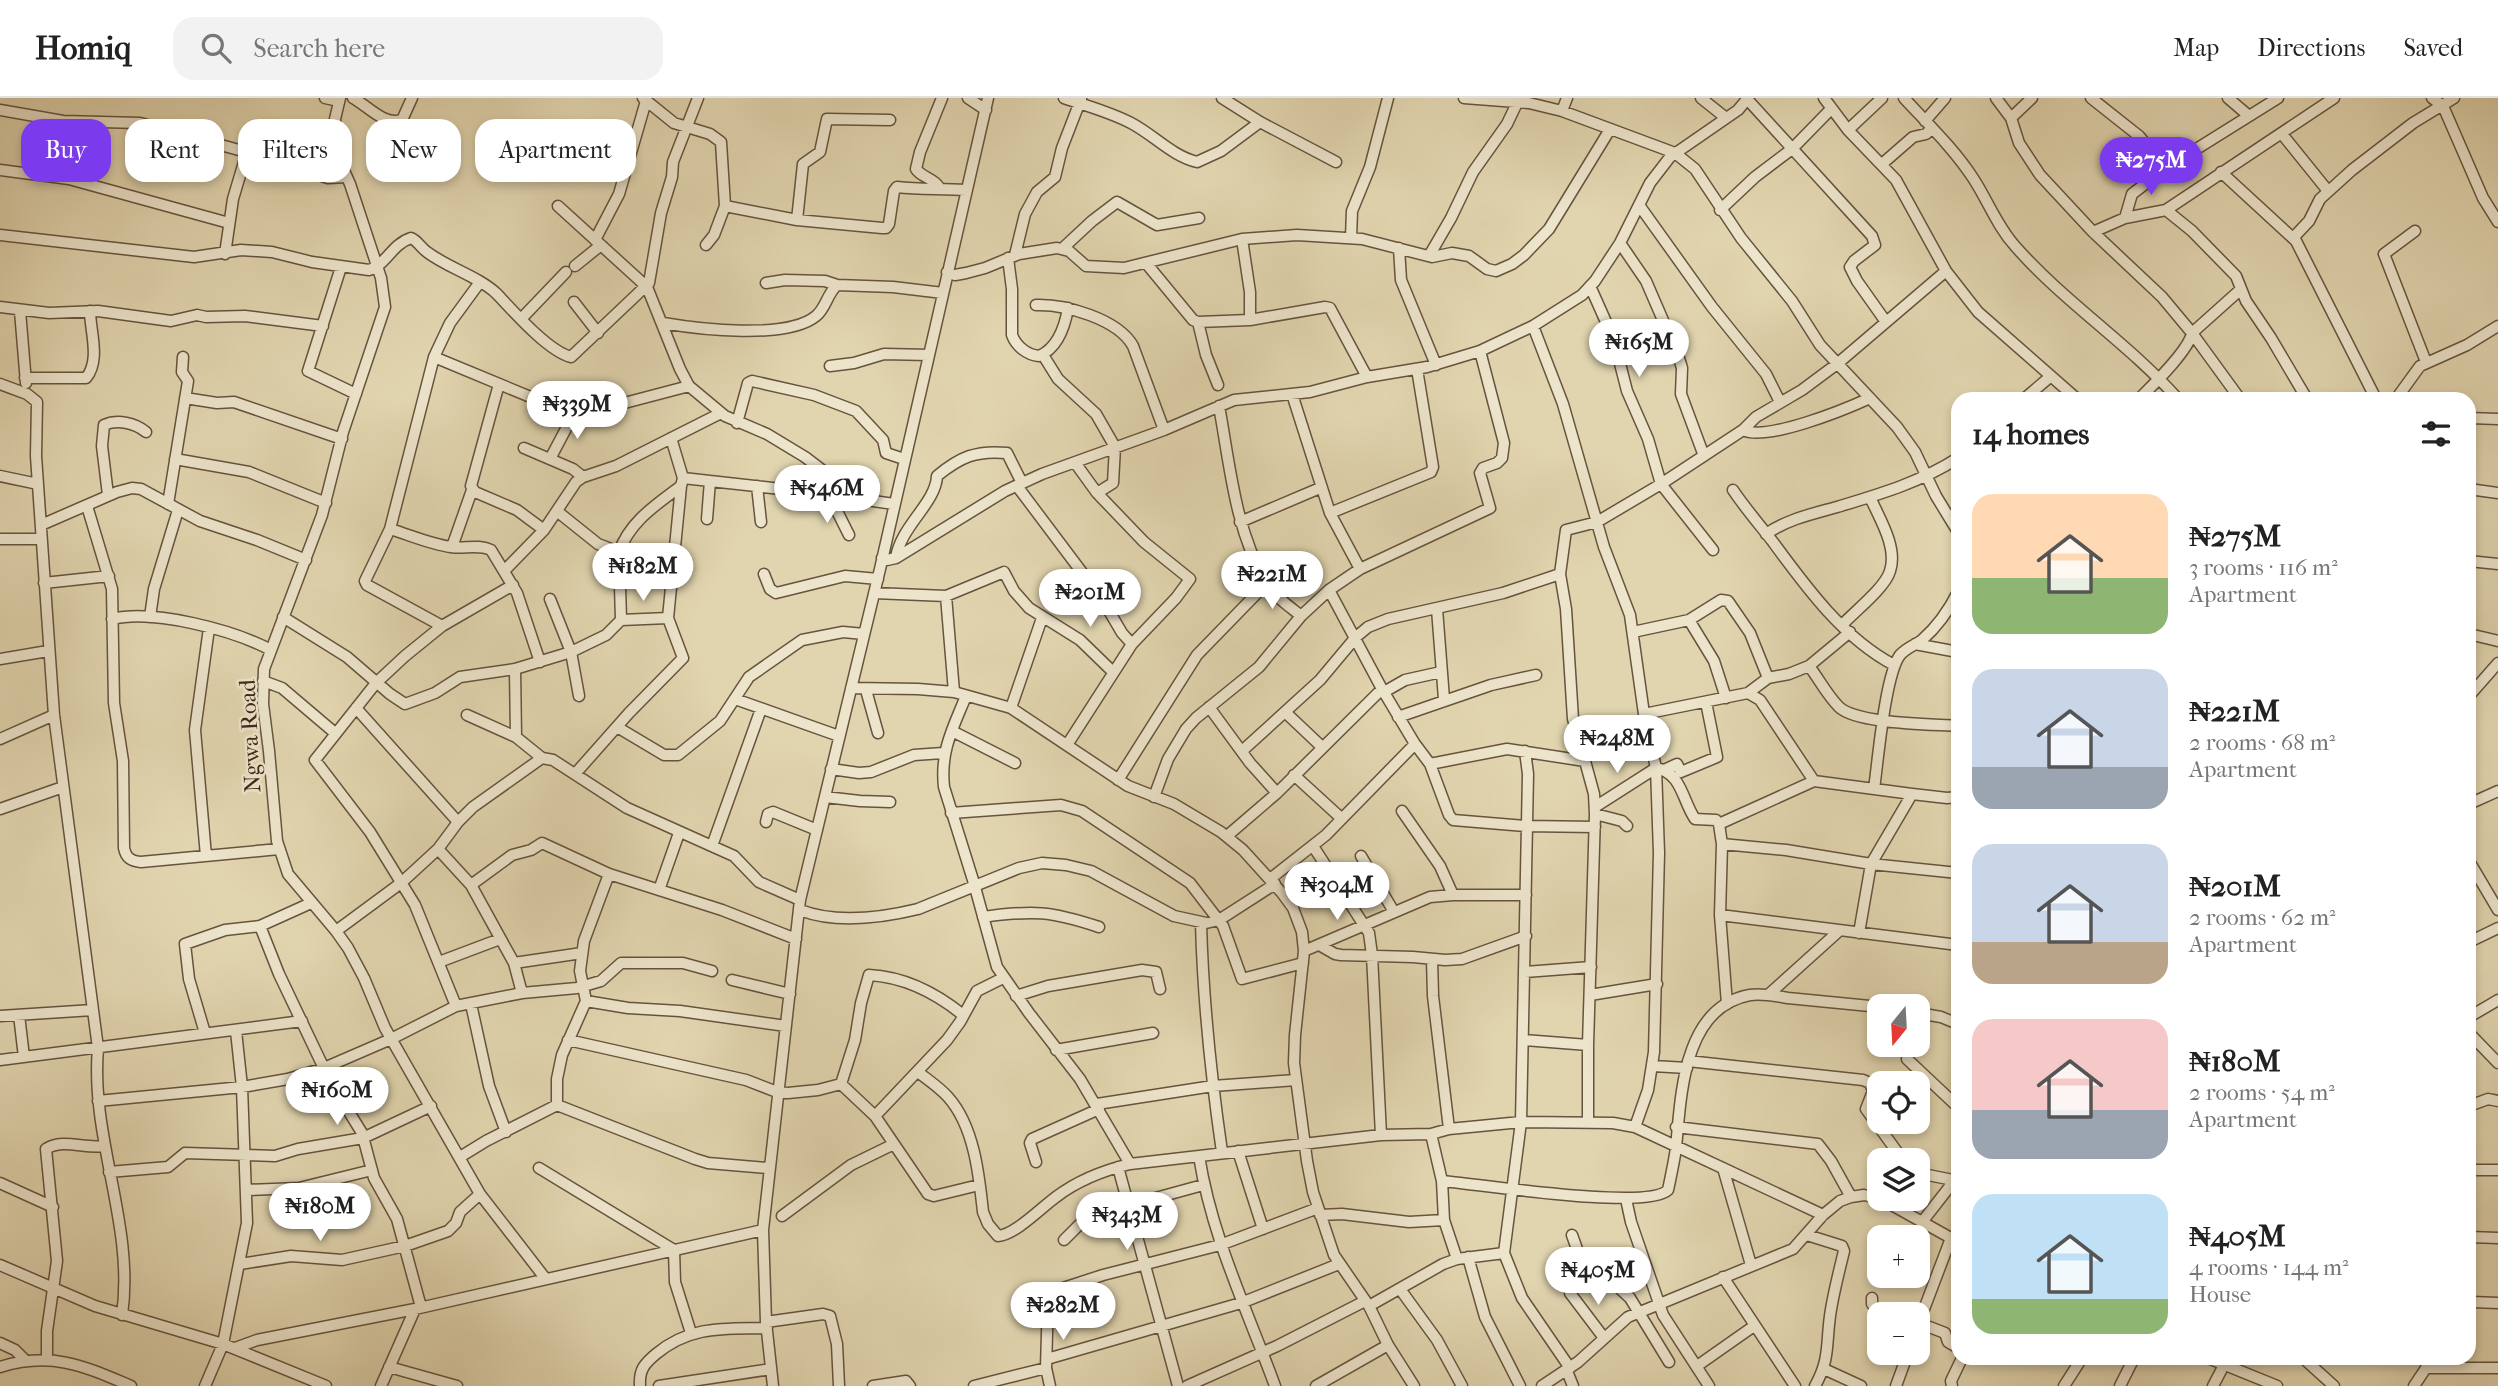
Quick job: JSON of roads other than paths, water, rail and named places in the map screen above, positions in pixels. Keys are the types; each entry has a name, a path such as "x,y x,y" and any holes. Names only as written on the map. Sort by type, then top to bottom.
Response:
{"street":[{"path":"325,98 340,99"},
{"path":"353,98 379,116 396,122 402,120 412,98"},
{"path":"0,235 194,257 242,250 272,252 341,267 369,270 377,268 393,248 411,238 445,264 496,293 521,319 568,356 575,355 647,287 673,162 698,98"},
{"path":"939,187 916,169 920,152 943,98"},
{"path":"968,98 986,110"},
{"path":"773,1386 762,1230 800,905 988,98"},
{"path":"1064,98 1080,100 1131,123 1174,152 1197,162 1221,151 1260,122"},
{"path":"1222,98 1260,122 1336,162"},
{"path":"1350,238 1352,211 1370,167 1388,98"},
{"path":"1464,98 1517,103 1530,101 1675,153 1700,176 1720,210 1793,301 1820,345 1903,435 1915,452 1951,522"},
{"path":"1562,111 1567,98"},
{"path":"1701,98 1726,118"},
{"path":"1824,98 1901,188 1946,271 1984,318 2069,392"},
{"path":"1849,130 1882,98"},
{"path":"1904,98 1971,176 2000,227 2014,245 2059,290 2160,378 2172,392"},
{"path":"1882,164 1913,137 1926,134 1945,98"},
{"path":"1996,98 2011,118 2019,143 2029,160 2059,198 2125,264 2154,288 2192,332 2235,392"},
{"path":"2011,118 2032,98"},
{"path":"2091,98 2139,136 2165,168"},
{"path":"2228,98 2249,116"},
{"path":"2125,218 2132,194 2165,168 2278,98"},
{"path":"2093,232 2125,218 2166,210 2334,98"},
{"path":"2432,98 2443,106 2483,198 2498,222"},
{"path":"2293,238 2309,221 2328,191 2413,123 2454,98"},
{"name":"Ngwa Road","path":"338,119 340,99"},
{"path":"882,558 896,558 1020,484 1164,430 1219,406 1249,397 1292,394 1436,365 1480,351 1533,326 1581,295 1590,286 1620,243 1650,183 1666,161 1748,99 1872,236 1874,245 1850,267 1886,322"},
{"path":"575,266 598,242 619,194 644,100 674,123 710,134 721,142 725,206 714,235 706,245"},
{"path":"1068,307 1061,334 1043,355 1033,356 1013,338 1012,257 1025,214 1037,192 1055,177 1062,148 1080,100"},
{"path":"1429,256 1473,172 1507,124 1517,103"},
{"path":"1720,210 1755,177 1792,149 1832,109"},
{"path":"0,110 62,121 140,123 238,150"},
{"path":"797,220 802,170 806,161 819,154 827,119 890,120"},
{"path":"1063,248 1086,265 1124,268 1242,239 1297,235 1350,238 1429,256 1452,253 1469,256 1491,271 1512,264 1549,229 1609,131"},
{"path":"2282,134 2328,191"},
{"path":"0,170 69,179 229,223"},
{"path":"2221,173 2293,238 2372,392"},
{"path":"225,254 238,181"},
{"name":"Ngwa Road","path":"348,182 377,268 385,307 342,439 326,503 271,650 263,681 263,704 279,849 288,874 336,931 364,978 391,1039 480,1194 545,1278"},
{"path":"725,206 797,220 886,228 895,189 923,190 939,187 966,190"},
{"path":"947,272 956,275 966,273 1012,257 1063,248 1117,202 1157,225 1199,218"},
{"path":"1639,205 1712,307 1766,374 1780,402"},
{"path":"558,206 647,287 689,386 737,423 767,434 796,451 839,483 852,498"},
{"path":"2166,210 2192,231 2236,276 2240,290 2303,392"},
{"path":"2415,231 2384,254 2426,362"},
{"path":"1242,239 1250,292 1250,320"},
{"path":"1620,243 1646,281 1678,355 1682,368 1681,394 1704,456"},
{"path":"1399,248 1401,280 1436,365"},
{"path":"1146,263 1167,292 1198,323 1250,320 1330,308 1367,377"},
{"path":"341,267 309,372 356,394"},
{"path":"1588,1122 1595,811 1573,719 1566,609 1560,574 1566,530 1597,522 1661,484 1742,430 1756,417 1802,390 1837,364 1946,271"},
{"path":"521,319 565,272"},
{"path":"766,283 785,280 825,281 837,285 893,287 943,293"},
{"path":"442,626 367,585 365,581 390,529 434,357 450,323 480,282"},
{"path":"663,323 726,331 796,325 820,313 837,285"},
{"path":"1590,286 1614,340 1627,391 1648,439 1661,484 1713,550"},
{"path":"2146,392 2188,342 2192,332 2240,290"},
{"path":"574,302 598,333"},
{"path":"1036,305 1055,304 1089,314 1129,339 1164,430"},
{"path":"0,307 49,313 90,311 171,321 197,315 245,316 323,326"},
{"path":"20,310 27,394"},
{"path":"26,378 86,378 91,371 94,340 90,328 90,311"},
{"path":"1198,323 1206,355 1218,385"},
{"path":"1533,326 1563,404 1609,560 1625,597 1633,632 1644,714 1660,769 1653,1066 1635,1127"},
{"path":"2401,392 2426,362 2467,345 2498,326"},
{"path":"1154,797 1165,766 1178,742 1196,718 1259,667 1301,616 1329,590 1360,569 1490,508 1480,473 1483,468 1502,458 1504,443 1480,351"},
{"path":"830,366 854,363 884,354 929,355"},
{"path":"1043,355 1058,379 1096,414 1115,447 1113,483 1097,493"},
{"path":"168,504 188,381 182,372 183,356"},
{"path":"434,357 547,406 573,409 612,405 689,386"},
{"path":"1330,513 1431,472 1433,467 1417,369"},
{"path":"2033,392 2051,376"},
{"path":"737,423 747,387 752,381 814,395 856,411 883,440 886,453 904,459"},
{"path":"0,384 27,394 36,400 38,408 36,444 48,651 62,787 98,1048 103,1146 124,1255 122,1315"},
{"path":"452,547 472,490 474,473 499,384"},
{"path":"1292,394 1330,513 1360,569"},
{"path":"185,398 214,403 234,402 342,439"},
{"path":"1742,430 1755,433 1804,423 1870,398"},
{"path":"1219,406 1240,522 1266,583 1282,601 1301,616"},
{"path":"550,459 569,423 573,409"},
{"path":"505,570 544,530 571,488 583,477 616,466 721,413"},
{"path":"2476,418 2498,419"},
{"path":"108,495 102,446 104,425 109,422 122,422 140,427 146,432"},
{"path":"576,775 617,727 683,658 668,618 682,482 671,438"},
{"path":"524,448 573,469 583,477"},
{"path":"896,558 900,543 936,488 937,476 964,457 977,453 1007,453 1020,484 1132,644"},
{"path":"175,459 249,472 326,503"},
{"path":"1766,534 1801,516 1870,497 1927,477 1951,462"},
{"path":"1067,745 1132,644 1176,598 1190,579 1153,551 1097,493 1076,464"},
{"path":"0,476 38,484"},
{"path":"621,620 619,552 632,526 682,482 710,481 790,490 832,501 852,498 894,504"},
{"path":"707,519 710,481"},
{"path":"757,486 761,522"},
{"path":"1240,522 1321,488"},
{"path":"41,525 108,495 125,489 141,489 200,522 257,540 306,560"},
{"path":"472,490 517,510 544,530"},
{"path":"1733,490 1799,579 1846,628 1894,665"},
{"path":"2476,490 2498,493"},
{"path":"1644,714 1748,693 1768,678 1809,666 1846,628 1891,570 1889,542 1870,497"},
{"path":"832,501 849,535"},
{"path":"87,506 113,596 114,703 123,761 124,852 135,861 279,849"},
{"path":"150,617 154,589 178,510"},
{"path":"558,512 598,544 619,552"},
{"path":"390,529 452,547 486,547 491,550 513,585 540,662"},
{"path":"0,539 41,539"},
{"path":"2476,562 2498,564"},
{"path":"874,593 946,596 1004,572 1021,600 1042,618 1080,640 1113,672"},
{"path":"1242,751 1320,680 1356,637 1378,622 1503,593 1560,574"},
{"path":"764,575 770,589 776,593 845,576 878,579"},
{"path":"44,583 109,576"},
{"path":"1118,780 1197,655 1266,583"},
{"path":"456,1006 415,905 370,832 315,764 317,756 376,682 442,626 513,585"},
{"path":"1329,590 1398,717 1430,764 1453,820 1525,826 1595,827"},
{"path":"946,596 954,692"},
{"path":"550,599 571,652 579,695"},
{"path":"1633,632 1689,620 1721,600 1728,601 1750,634 1768,678"},
{"path":"1874,789 1883,720 1894,665 1901,654 1936,627 1951,603"},
{"path":"1437,609 1444,699"},
{"path":"113,619 150,617 209,628 239,635 271,650"},
{"path":"283,617 347,657 400,702 409,704 435,693 460,677 515,669 571,652 606,635 621,620 668,618"},
{"path":"1011,708 1042,618"},
{"path":"1689,620 1714,661 1726,698"},
{"path":"206,856 195,730 209,628"},
{"path":"617,727 664,755 678,755 720,721 749,677 802,640 843,632 864,634"},
{"path":"2476,636 2498,642"},
{"path":"1914,644 1951,651"},
{"path":"0,659 48,651"},
{"path":"2476,688 2498,663"},
{"path":"1809,666 1838,706 1858,716 1951,725"},
{"path":"515,669 516,737"},
{"path":"1227,836 1277,793 1383,691 1405,680 1441,672"},
{"path":"1398,717 1491,684 1536,675"},
{"path":"263,681 282,688 335,733"},
{"path":"851,688 954,692 1011,708 1118,780 1201,818 1227,836 1293,908 1302,932 1304,951 1294,1035 1296,1080 1310,1176 1319,1212 1339,1264 1367,1303 1388,1345 1414,1386"},
{"path":"866,690 878,733"},
{"path":"1748,693 1760,700 1814,780"},
{"path":"966,696 943,753 944,787 975,887 991,951 1003,978 1098,1106 1130,1164"},
{"path":"734,699 839,736"},
{"path":"1595,811 1660,769 1677,764 1681,772 1717,757 1706,702"},
{"path":"1209,707 1277,793"},
{"path":"356,708 458,822"},
{"path":"712,846 761,709"},
{"path":"1285,712 1322,747"},
{"path":"0,738 54,715"},
{"path":"467,715 516,737 542,758 553,760 627,808 734,856 759,882 800,905 834,916 881,917 918,909 1019,868 1041,863 1091,871 1174,916 1201,923 1219,920 1272,882 1313,846 1415,744"},
{"path":"952,731 1015,763"},
{"path":"1430,764 1498,749 1585,761"},
{"path":"1525,751 1528,774 1521,1122 1504,1252 1522,1298 1568,1369 1573,1386"},
{"path":"831,769 859,774 915,755 943,753"},
{"path":"336,931 401,883 438,849 473,807 542,758"},
{"path":"1660,769 1677,780 1695,819 1716,820 1720,824 1720,915 1727,1004"},
{"path":"1294,775 1341,818"},
{"path":"1720,824 1814,780 1912,794 1951,797"},
{"path":"0,809 62,787"},
{"path":"2476,801 2495,792 2498,804"},
{"path":"1858,933 1871,864 1912,794"},
{"path":"825,797 890,802"},
{"path":"951,813 1070,806 1082,811 1176,872 1203,898 1219,920 1232,947 1242,979 1303,963"},
{"path":"1402,811 1440,866 1453,895"},
{"path":"1595,811 1628,826"},
{"path":"766,822 768,814 773,812 817,830"},
{"path":"660,890 679,833"},
{"path":"471,885 512,855 531,850 542,843 609,874 722,910 796,939"},
{"path":"1722,844 1951,872"},
{"path":"1313,846 1369,933 1381,1135"},
{"path":"438,849 471,885 514,963 522,993"},
{"path":"1361,856 1394,912"},
{"path":"2476,873 2498,909"},
{"path":"557,1105 559,1066 586,1001 580,971 582,953 609,874"},
{"path":"1304,951 1321,946 1430,897 1525,895"},
{"path":"205,1033 189,979 185,944 225,930 260,926 311,903"},
{"path":"983,917 1037,911 1099,927"},
{"path":"1720,915 1951,944"},
{"path":"1201,923 1202,988 1222,1152"},
{"path":"260,926 279,974 330,1081 363,1138 372,1170 380,1190 394,1212 405,1246 418,1308 381,1386"},
{"path":"2476,939 2498,928"},
{"path":"1768,995 1839,931"},
{"path":"1321,946 1335,954 1462,959 1526,936"},
{"path":"439,962 500,939"},
{"path":"514,963 582,953"},
{"path":"1432,959 1433,996 1449,1129"},
{"path":"99,1101 272,1082 324,1068 391,1039 456,1006 601,981 617,965 631,962 683,962 712,971"},
{"path":"1525,972 1591,967"},
{"path":"1016,996 1048,986 1142,970 1156,972 1160,989"},
{"path":"841,1084 855,1040 869,975 932,992 963,1015"},
{"path":"875,1116 947,1040 977,991 1003,978"},
{"path":"732,980 790,994"},
{"path":"1590,995 1657,984"},
{"path":"1442,1181 1626,1199 1666,1193 1676,1147 1676,1128 1687,1065 1702,1028 1727,1004 1751,995 1768,995 1867,1006"},
{"path":"2476,1013 2498,1000"},
{"path":"586,1001 786,1026"},
{"path":"471,1004 489,1086 506,1132"},
{"path":"0,1016 93,1010"},
{"path":"19,1015 24,1057"},
{"path":"1930,1015 1951,1021"},
{"path":"0,1060 302,1021"},
{"path":"205,1386 223,1343 246,1231 242,1087 236,1031"},
{"path":"1056,1050 1153,1033"},
{"path":"568,1040 736,1077 777,1092 818,1090 841,1084"},
{"path":"1523,1040 1588,1045"},
{"path":"2476,1040 2498,1063"},
{"path":"1907,1059 1951,1100"},
{"path":"1653,1066 1687,1065 1863,1080 1870,1083 1873,1091 1866,1109 1894,1148"},
{"path":"918,1072 948,1096 959,1111 967,1129 983,1212 994,1232 1002,1236 1009,1234 1079,1183 1130,1164 1381,1135 1432,1134 1449,1129 1521,1122 1613,1123 1635,1127 1823,1215"},
{"path":"1036,1162 1030,1143 1032,1139 1098,1106 1213,1086 1296,1080"},
{"path":"841,1084 875,1116 931,1195 979,1185"},
{"path":"2476,1103 2487,1099 2498,1101"},
{"path":"460,1157 557,1105 708,1163 768,1168"},
{"path":"109,1172 168,1167 185,1153 275,1156 298,1149 363,1138 431,1106"},
{"path":"1676,1128 1818,1144 1851,1196"},
{"path":"1432,1134 1442,1181 1444,1220 1463,1258 1485,1317 1520,1386"},
{"path":"47,1360 47,1331 57,1261 46,1149 64,1143 103,1146"},
{"path":"782,1216 851,1165 894,1144"},
{"path":"1238,1151 1263,1229"},
{"path":"1199,1156 1203,1185 1220,1245 1275,1386"},
{"path":"1118,1167 1178,1386"},
{"path":"539,1168 674,1250"},
{"path":"1723,1168 1751,1265"},
{"path":"246,1190 299,1188 372,1170"},
{"path":"2476,1170 2498,1170"},
{"path":"1930,1175 1951,1178"},
{"path":"0,1183 53,1207"},
{"path":"1063,1240 1080,1224 1130,1205 1203,1185"},
{"path":"1922,1222 1951,1186"},
{"path":"240,1264 290,1256 342,1260 405,1246 448,1231 456,1223 460,1212 480,1194"},
{"path":"1542,1386 1568,1369 1620,1323 1659,1304 1793,1249 1823,1215 1840,1201 1851,1196 1867,1196"},
{"path":"1626,1199 1631,1222 1663,1315 1709,1386"},
{"path":"1900,1211 1951,1238"},
{"path":"1050,1386 1047,1364 1048,1298 1051,1294 1103,1275 1220,1245 1319,1212 1409,1222 1444,1220"},
{"path":"235,1348 257,1340 418,1308 762,1230"},
{"path":"1572,1235 1583,1266 1616,1285 1630,1298 1669,1362"},
{"path":"1807,1235 1844,1248 1831,1310 1829,1347 1824,1369 1815,1386"},
{"path":"2476,1237 2498,1238"},
{"path":"1927,1302 1951,1247"},
{"path":"674,1250 675,1282 691,1333"},
{"path":"1187,1386 1400,1289 1421,1275 1463,1258 1504,1252"},
{"path":"974,1386 1241,1303 1339,1264"},
{"path":"0,1265 53,1289 122,1315 223,1343 326,1386"},
{"path":"1723,1277 1795,1386"},
{"path":"1400,1289 1437,1339 1462,1386"},
{"path":"1570,1293 1604,1338"},
{"path":"1872,1298 1873,1302"},
{"path":"2476,1302 2498,1303"},
{"path":"640,1386 639,1375 644,1365 667,1344 691,1333 767,1325 823,1314 830,1316 837,1344 839,1386"},
{"path":"1697,1366 1754,1326"},
{"path":"1930,1328 1945,1333 1951,1344"},
{"path":"0,1343 15,1350 25,1360"},
{"path":"1317,1386 1388,1345"},
{"path":"0,1367 25,1360 47,1360 89,1368 131,1386"},
{"path":"1896,1386 1904,1365"},
{"path":"1951,1386 1959,1365"},
{"path":"2064,1386 2078,1365"},
{"path":"2120,1386 2130,1365"},
{"path":"2213,1386 2224,1365 2277,1386"},
{"path":"2311,1365 2334,1386"},
{"path":"2414,1386 2426,1365"},
{"path":"2455,1365 2498,1368"},
{"path":"389,1367 457,1386"},
{"path":"659,1386 771,1369"},
{"path":"1824,1369 1861,1386"},
{"path":"873,1386 906,1381 909,1386"}]}
